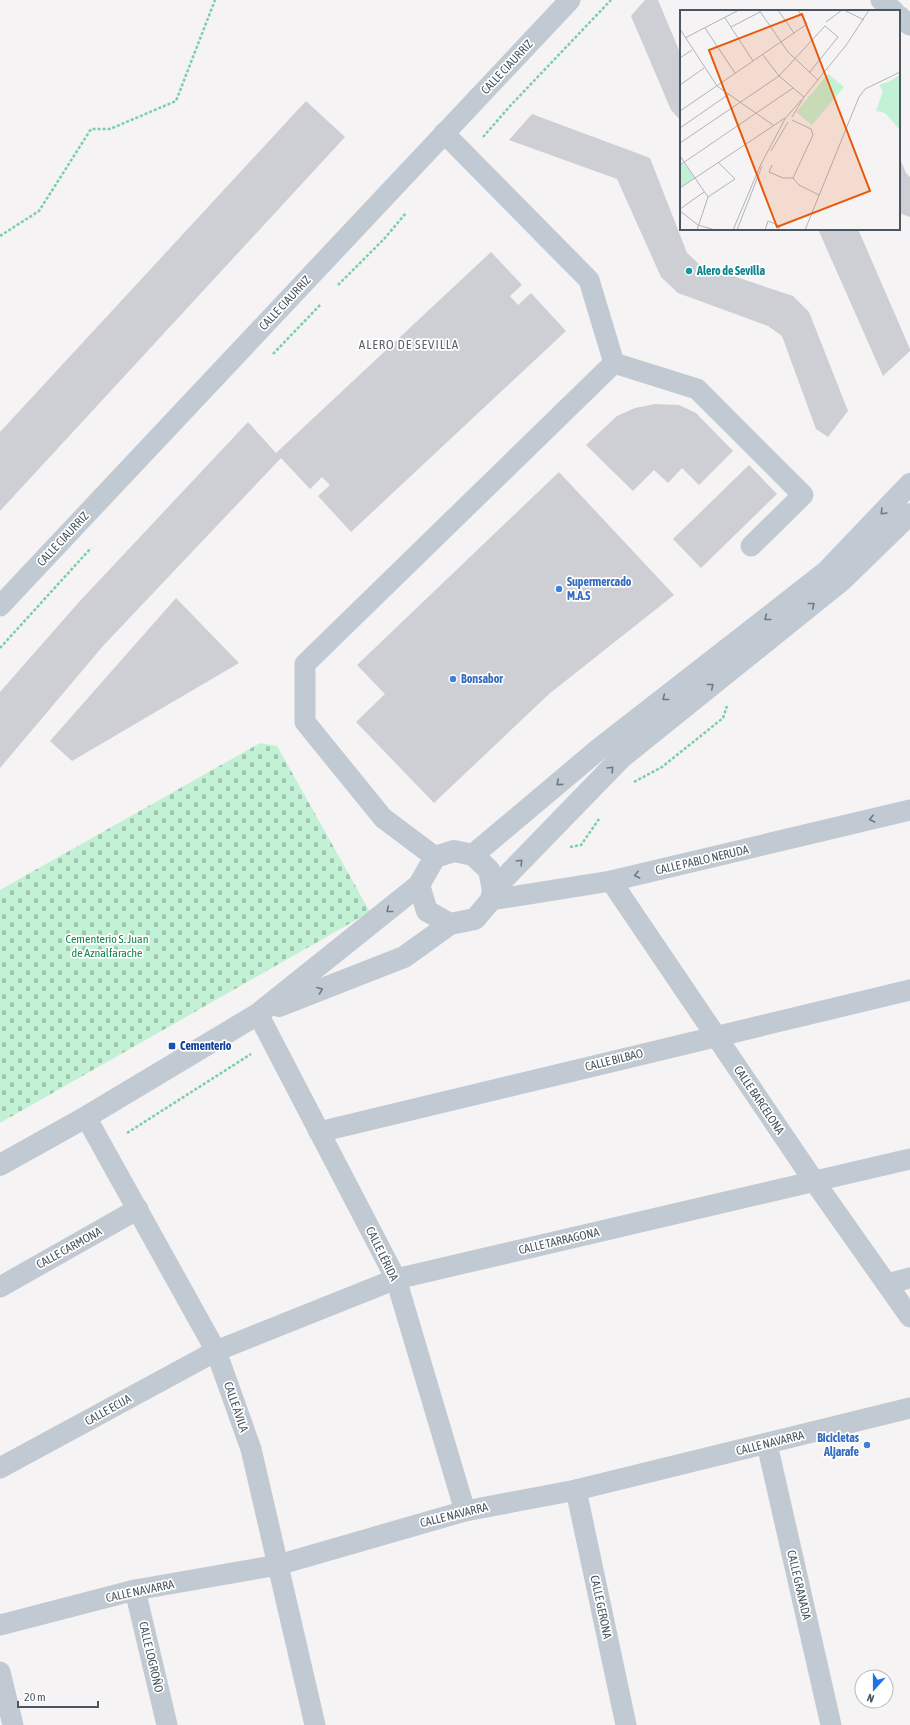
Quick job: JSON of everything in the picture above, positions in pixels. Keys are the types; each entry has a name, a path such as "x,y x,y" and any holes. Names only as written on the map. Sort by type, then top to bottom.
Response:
{"street":[{"name":"CALLE CIAURRIZ","path":"0,606 570,0"},
{"path":"882,0 893,10"},
{"path":"900,17 910,26"},
{"path":"444,133 589,280 614,363"},
{"path":"614,363 698,389 803,495 751,546"},
{"path":"435,857 383,818 305,722 305,664 614,363"},
{"path":"473,855 599,749 826,572 910,484"},
{"path":"258,1014 404,957 450,924 475,920 492,895 621,758 841,581 910,514"},
{"name":"CALLE PABLO NERUDA","path":"492,895 611,881 910,810"},
{"path":"0,1165 86,1117 258,1014 419,886 435,857 454,851 473,855 489,870 492,895"},
{"name":"CALLE BARCELONA","path":"611,881 814,1181 910,1317"},
{"path":"419,886 427,911 450,924"},
{"name":"CALLE BILBAO","path":"319,1132 910,990"},
{"name":"CALLE LÉRIDA","path":"258,1014 396,1279 465,1510"},
{"name":"CALLE ÁVILA","path":"86,1117 216,1350 251,1449 315,1725"},
{"name":"CALLE TARRAGONA","path":"216,1350 396,1279 910,1159"},
{"name":"CALLE CARMONA","path":"0,1287 138,1209"},
{"path":"887,1284 910,1278"},
{"name":"CALLE ECIJA","path":"0,1468 216,1350"},
{"name":"CALLE NAVARRA","path":"0,1625 135,1590 278,1565 465,1510 576,1490 910,1408"},
{"name":"CALLE GRANADA","path":"767,1444 831,1725"},
{"name":"CALLE GERONA","path":"576,1490 626,1725"},
{"name":"CALLE LOGROÑO","path":"135,1590 167,1725"},
{"path":"0,1672 13,1725"}],"path":[{"path":"0,236 39,211 91,129 110,129 176,101 215,0"},
{"path":"464,154 481,140 511,105 611,0"},
{"path":"333,290 384,239 407,211"},
{"path":"270,358 323,302"},
{"path":"0,648 95,544"}],"green space":[{"name":"Cementerio S. Juan de Aznalfarache","path":"260,743 277,746 370,912 0,1123 0,890"}],"building":[{"path":"645,0 658,0 680,53 680,120 671,110 631,16"},
{"path":"306,101 345,137 0,511 0,432"},
{"name":"Alero de Sevilla","path":"532,114 650,158 687,253 700,265 793,296 809,312 848,411 828,437 816,429 782,336 768,326 678,293 661,277 617,179 509,140"},
{"path":"900,158 906,173 910,177 910,217 900,213"},
{"path":"818,230 858,230 910,349 910,351 883,376"},
{"path":"491,252 522,285 510,296 518,305 531,293 566,331 351,532 318,496 330,485 322,477 310,489 281,458 103,646 0,768 0,692 79,602 248,422 276,453"},
{"path":"655,404 679,405 696,413 733,451 699,485 682,468 668,483 654,470 633,491 586,445 617,416 635,408"},
{"path":"749,465 777,494 701,568 673,539"},
{"path":"559,472 674,595 549,694 434,803 356,722 385,694 357,665"},
{"path":"176,598 239,663 72,761 50,741"}],"place":[{"name":"Alero de Sevilla","path":"689,271"},
{"name":"Supermercado M.A.S","path":"559,589"},
{"name":"Bonsabor","path":"453,679"},
{"name":"Cementerio","path":"172,1046"},
{"name":"Bicicletas Aljarafe","path":"867,1445"}],"district":[{"name":"ALERO DE SEVILLA","path":"409,344"}]}
